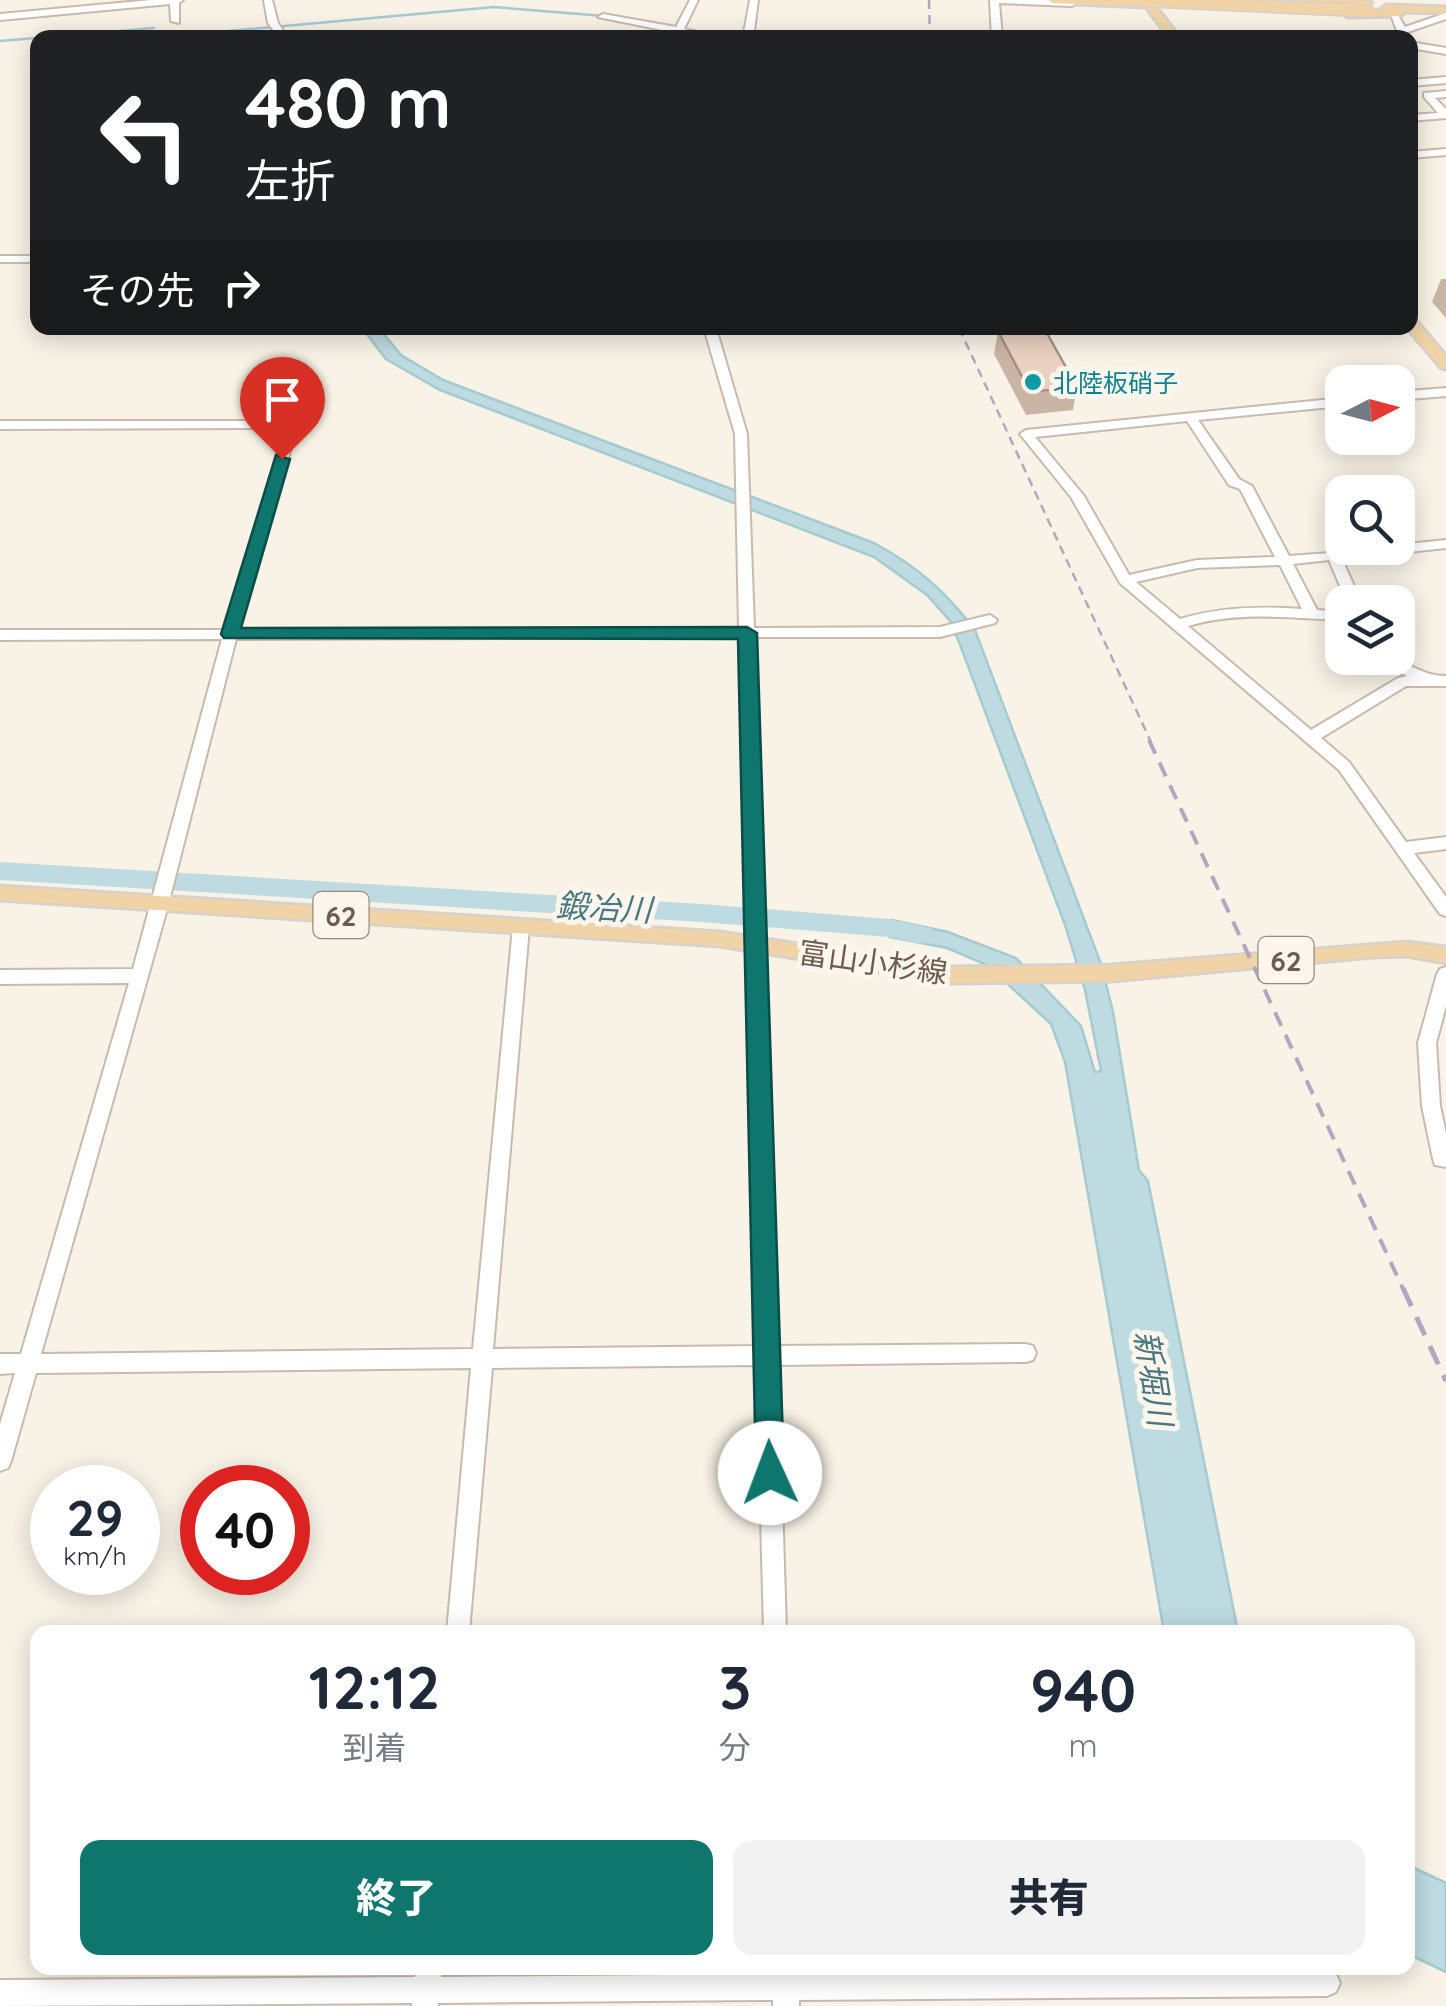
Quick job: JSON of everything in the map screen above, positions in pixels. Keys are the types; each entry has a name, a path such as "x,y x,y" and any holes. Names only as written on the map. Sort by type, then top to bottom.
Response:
{"main road":[{"path":"1053,0 1322,4 1446,13"},
{"path":"1125,0 1394,8"},
{"path":"1220,0 1368,9"},
{"path":"1294,0 1322,4"},
{"path":"1147,2 1169,30"},
{"path":"1418,332 1446,365"},
{"name":"富山小杉線","path":"0,893 756,938 919,972 992,976 1112,974 1372,950 1406,949 1446,955"}],"street":[{"path":"0,17 176,0 176,22"},
{"path":"268,0 278,30"},
{"path":"603,16 678,30 694,0"},
{"path":"749,30 754,0"},
{"path":"996,30 996,0 1112,3"},
{"path":"1322,4 1330,30"},
{"path":"1404,30 1446,13"},
{"path":"1418,46 1446,51"},
{"path":"1418,82 1446,80"},
{"path":"1418,116 1446,115 1427,96 1446,94"},
{"path":"1418,154 1446,152"},
{"path":"0,259 30,259"},
{"path":"712,335 742,434 774,1625"},
{"path":"1415,395 1446,392"},
{"path":"1325,404 1026,434 1077,496 1125,580 1344,766 1446,910"},
{"path":"1190,417 1234,482 1246,486 1312,614"},
{"path":"0,425 292,424 0,1461"},
{"path":"1415,547 1446,544"},
{"path":"1125,580 1196,564 1325,557"},
{"path":"1176,624 1209,615 1264,610 1325,615"},
{"path":"0,634 747,633 947,630 982,622"},
{"path":"1415,674 1446,692"},
{"path":"1312,736 1402,681 1446,681"},
{"path":"1404,848 1446,843"},
{"path":"459,1625 521,927"},
{"path":"1446,974 1427,1043 1431,1106 1442,1159 1446,1159"},
{"path":"0,977 138,976"},
{"path":"0,1364 1026,1352"},
{"path":"0,1994 1327,1983"}],"water":[{"name":"新堀川","path":"367,335 385,335 401,355 443,380 874,543 930,581 975,630 1101,964 1113,1012 1139,1170 1148,1181 1237,1625 1163,1625 1065,1062 1051,1024 987,965 947,948 890,937 892,920 948,932 1016,958 1081,1026 1095,1072 1101,1071 1085,990 1065,925 950,621 927,595 874,557 440,390 386,359"},
{"path":"1415,1868 1446,1883 1446,1972 1415,1957"}],"building":[{"path":"1000,335 1048,335 1077,387 1030,392"}],"waterway":[{"path":"239,30 494,7 604,16"},
{"path":"130,30 154,28"},
{"path":"682,29 688,30"},
{"path":"0,41 30,38"},
{"name":"鍛冶川","path":"0,871 702,913 889,928 922,935"}],"railway":[{"path":"929,0 930,30"},
{"path":"962,335 1151,742"},
{"path":"1149,740 1404,1291"},
{"path":"1403,1288 1446,1381"}],"place":[{"name":"北陸板硝子","path":"1033,382"}],"route":[{"path":"282,459 230,634 747,633 770,1473"}]}
